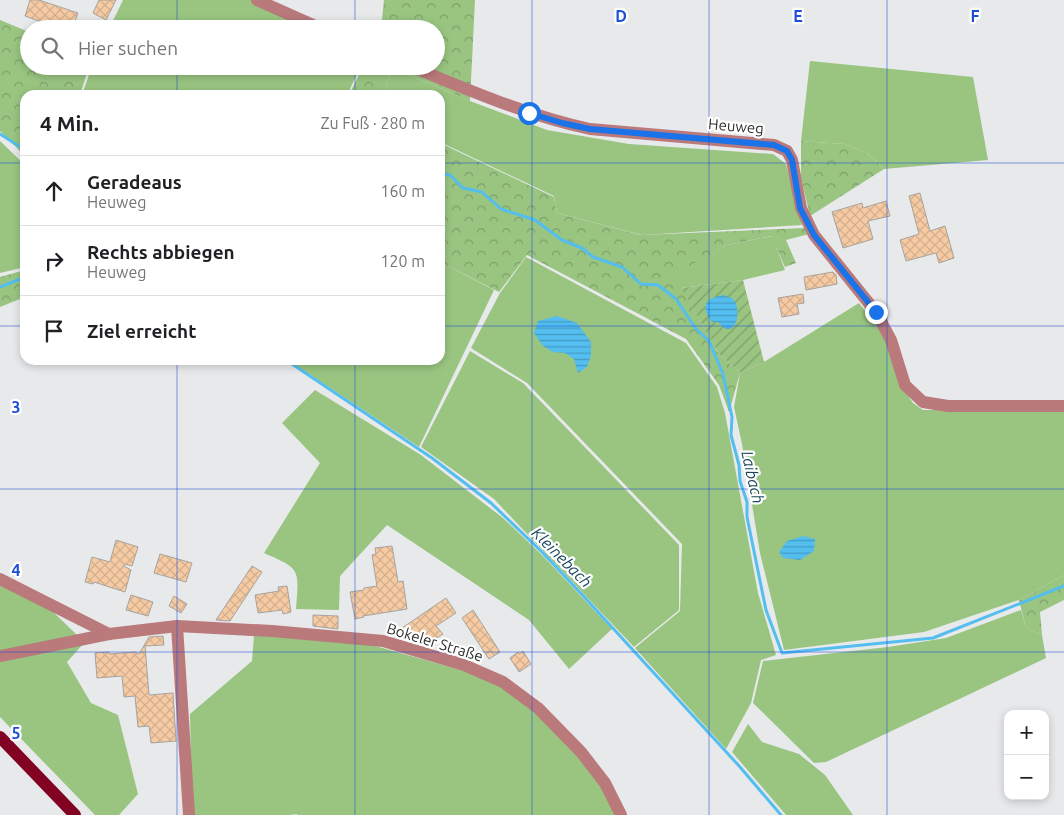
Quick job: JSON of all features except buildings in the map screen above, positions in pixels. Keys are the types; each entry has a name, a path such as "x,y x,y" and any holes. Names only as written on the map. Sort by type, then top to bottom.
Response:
{"main road":[{"path":"0,737 75,815"}],"street":[{"path":"257,0 302,20"},
{"name":"Heuweg","path":"433,75 529,113 562,123 590,129 774,145 787,151 792,160 800,208 814,235 876,312 891,340 905,385 923,402 948,406 1064,406"},
{"path":"0,579 109,634"},
{"path":"177,626 189,815"},
{"name":"Bokeler Straße","path":"0,656 109,634 177,626 272,631 383,641 464,665 502,682 538,708 581,752 605,783 620,815"}],"green space":[{"path":"123,0 251,0 293,20 113,20"},
{"path":"384,0 475,0 470,101 409,75 445,75 445,20 382,20"},
{"path":"0,20 20,28 20,75 86,75 82,90 20,90 20,151 0,131"},
{"path":"810,61 973,77 988,160 884,169 868,154 845,144 801,141"},
{"path":"89,75 357,75 349,90 84,90"},
{"path":"359,75 390,75 385,90 351,90"},
{"path":"390,75 409,75 444,90 385,90"},
{"path":"445,90 547,130 629,144 773,154 786,164 802,225 642,235 557,213 554,196 445,144"},
{"path":"0,141 20,160 20,268 0,273"},
{"path":"801,141 845,144 868,154 884,169 810,216 801,177"},
{"path":"445,145 554,197 557,213 641,235 805,228 809,234 786,240 796,263 785,267 771,236 727,245 674,275 719,354 740,373 729,412 719,385 686,339 527,255 499,292 445,265"},
{"path":"772,236 785,270 743,280 681,288 673,275 727,245"},
{"path":"526,257 686,343 717,387 725,413 758,593 776,655 761,660 751,703 726,749 635,648 680,611 682,544 527,383 471,348 500,293"},
{"path":"445,265 494,290 419,447 296,365 445,365"},
{"path":"20,271 20,299 0,307 0,277"},
{"path":"743,280 764,362 740,373 719,354 681,288"},
{"path":"859,303 885,337 905,391 913,403 923,410 1064,410 1064,575 1019,600 924,632 784,650 760,553 734,407 740,373 764,362"},
{"path":"470,351 523,383 679,545 679,610 634,647 494,499 421,447"},
{"path":"315,390 421,455 503,518 543,556 612,629 569,669 529,620 387,525 340,576 339,610 296,609 297,578 295,572 285,563 264,553 320,463 282,423"},
{"path":"1064,575 1064,600 1040,612 1042,635 1026,628 1019,600"},
{"path":"0,582 48,607 77,635 0,653"},
{"path":"1021,610 1026,628 1042,635 1046,658 826,762 814,763 753,703 763,661 888,647 946,638"},
{"path":"254,635 372,645 464,671 503,688 535,712 578,756 602,786 615,815 192,815 190,714 252,661"},
{"path":"84,643 67,662 91,703 118,715 138,794 119,815 95,815 0,717 0,660"},
{"path":"748,724 762,742 799,754 825,775 853,815 786,815 732,752"}],"water":[{"path":"724,295 732,298 738,313 735,324 729,329 724,328 718,322 712,322 706,311 706,304 712,298"},
{"path":"557,316 577,323 591,342 591,356 587,367 578,373 574,359 565,353 553,352 543,346 534,333 538,321"},
{"path":"803,536 815,539 814,551 800,560 783,558 779,552 787,541"}],"waterway":[{"name":"Laibach","path":"0,134 20,147"},
{"name":"Laibach","path":"445,174 450,175 463,188 482,192 501,209 535,220 562,240 582,248 593,257 622,267 641,284 658,285 676,299 696,329 709,341 723,374 732,417 731,435 739,465 740,481 747,502 747,517 766,610 782,653 933,638 1064,586"},
{"name":"Kleinebach","path":"0,287 20,279"},
{"name":"Kleinebach","path":"293,365 432,458 491,503 543,553 588,601 740,767 781,815"}],"route":[{"path":"529,113 590,129 774,145 787,151 792,160 800,208 814,235 876,312"}]}
